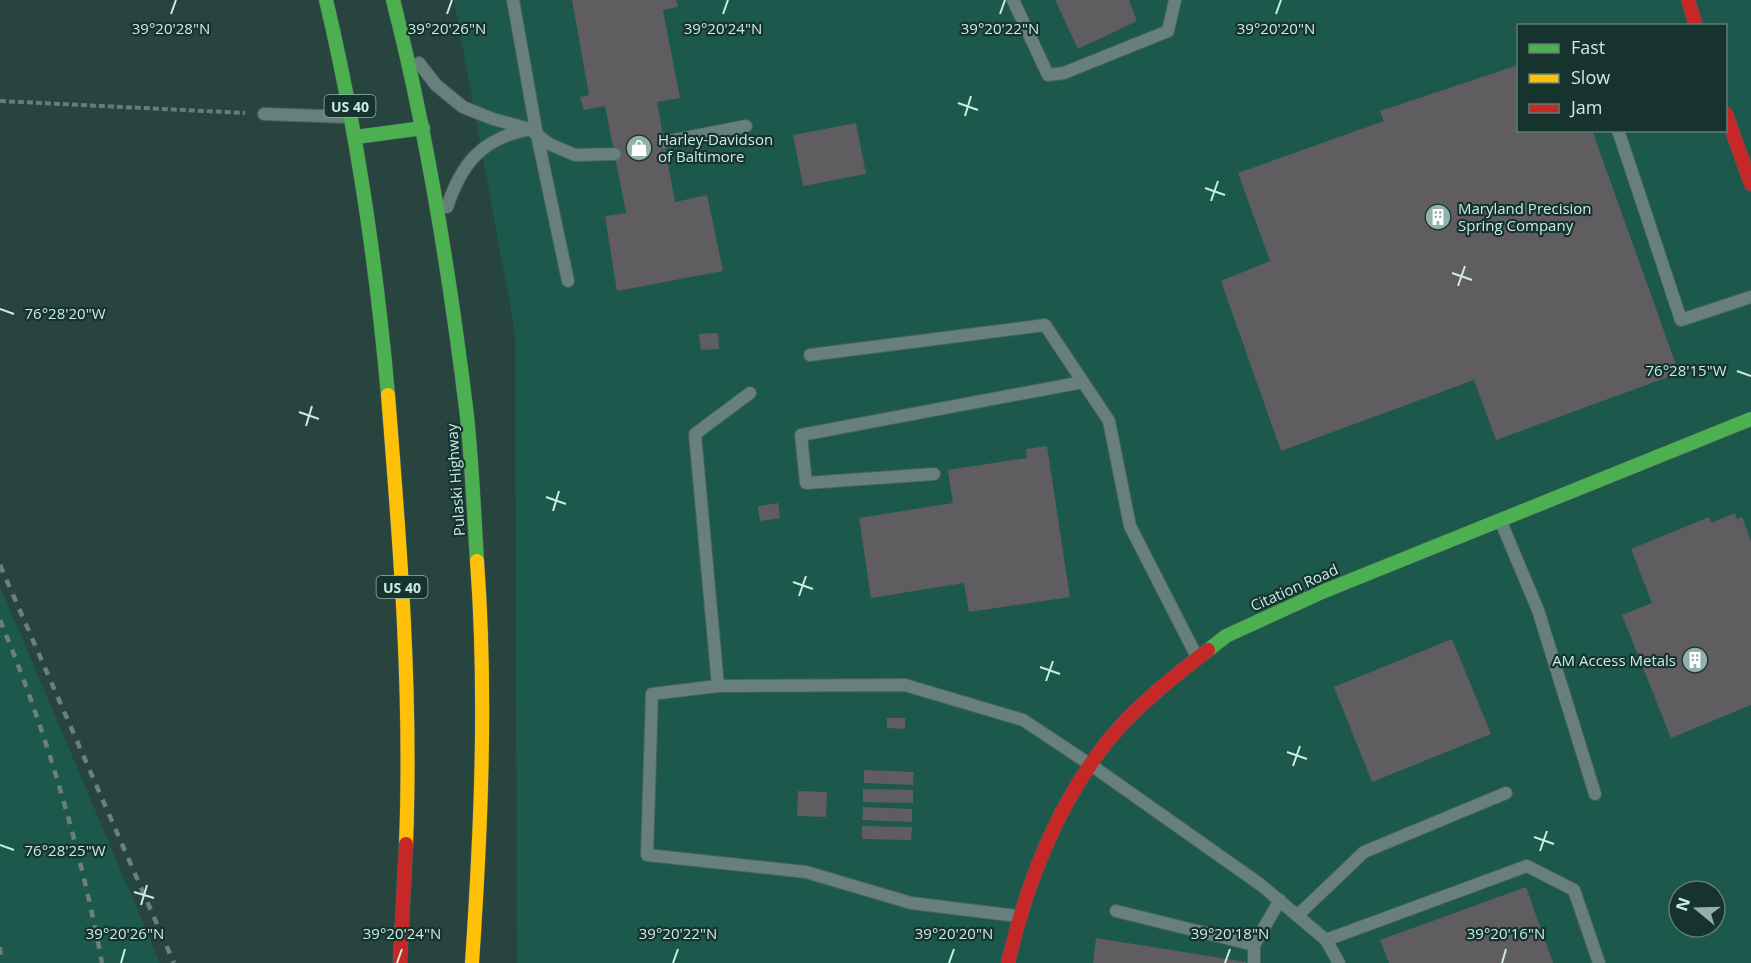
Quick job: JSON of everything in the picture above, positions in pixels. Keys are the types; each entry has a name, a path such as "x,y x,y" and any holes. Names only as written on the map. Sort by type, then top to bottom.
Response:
{"main road":[{"name":"US 40","path":"326,0 356,137 379,304 401,560 407,708 406,846 400,963"},
{"name":"Pulaski Highway","path":"393,0 423,128 440,227 467,417 478,570 483,696 480,849 472,963"},
{"path":"1688,0 1695,24"},
{"path":"325,53 352,117"},
{"path":"1727,119 1751,184"},
{"path":"356,137 423,128"},
{"name":"Citation Road","path":"1008,963 1018,916 1043,852 1072,793 1107,742 1156,691 1226,636 1322,592 1751,419"}],"lane":[{"path":"513,0 534,132 568,281"},
{"path":"1013,0 1048,75 1064,73 1168,31 1175,0"},
{"path":"405,46 436,85 463,107 534,132 549,144 575,155 615,154"},
{"path":"264,114 352,117"},
{"path":"664,142 746,126"},
{"path":"440,227 452,192 470,159 492,140 511,133 534,132"},
{"path":"1619,132 1681,320 1751,297"},
{"path":"810,355 1045,325 1109,421 1130,526 1197,658"},
{"path":"934,474 806,483 801,435 1083,382"},
{"path":"718,686 695,434 750,393"},
{"path":"1501,521 1538,610 1595,794"},
{"path":"1018,916 911,903 806,872 647,855 652,694 718,686 905,685 1023,720 1091,765 1280,900 1326,940 1339,963"},
{"path":"1298,915 1364,852 1506,793"},
{"path":"1326,940 1527,866 1574,890 1599,963"},
{"path":"1254,963 1254,945 1280,900"},
{"path":"1116,911 1254,945"}],"path":[{"path":"0,101 264,114"}],"shaded area":[{"path":"454,0 1751,0 1751,963 517,963 515,333"},
{"path":"0,586 65,739 160,963 0,963"}],"building":[{"name":"Harley-Davidson of Baltimore","path":"572,0 676,0 678,7 663,10 680,98 657,102 675,202 707,195 723,271 617,291 605,216 626,213 605,106 584,110 580,97 589,95"},
{"path":"1055,0 1129,0 1137,21 1078,49"},
{"name":"Maryland Precision Spring Company","path":"1517,65 1517,132 1593,132 1679,373 1496,440 1474,380 1281,451 1221,281 1270,261 1238,173 1384,121 1380,111"},
{"path":"856,123 866,174 803,186 793,135"},
{"path":"718,333 719,349 701,350 699,334"},
{"path":"1047,446 1070,597 969,612 964,583 871,598 859,518 953,503 948,470 1027,458 1026,449"},
{"path":"778,503 780,518 760,521 758,506"},
{"name":"AM Access Metals","path":"1735,513 1737,519 1742,517 1751,541 1751,705 1671,738 1622,615 1652,603 1631,549 1709,517 1711,523"},
{"path":"1452,639 1491,734 1372,782 1334,687"},
{"path":"887,718 905,718 905,729 887,728"},
{"path":"864,770 914,772 913,785 864,783"},
{"path":"863,789 913,790 913,803 863,802"},
{"path":"798,791 827,792 826,817 797,816"},
{"path":"863,807 912,809 912,822 862,820"},
{"path":"862,826 912,827 911,840 862,839"},
{"path":"1526,887 1553,963 1389,963 1380,940"},
{"path":"1096,938 1246,962 1246,963 1093,963"}],"railway":[{"path":"0,565 174,963"},
{"path":"0,620 47,746 60,789 83,876 102,963"},
{"path":"0,947 1,963"}],"traffic: fast":[{"path":"326,0 347,98 364,196 378,295 388,395"},
{"path":"393,0 427,154 453,311 469,434 477,561"},
{"path":"356,137 423,128"},
{"path":"1208,650 1226,636 1322,592 1751,419"}],"traffic: slow":[{"path":"388,395 401,563 406,675 406,844"},
{"path":"472,963 482,762 482,662 477,561"}],"traffic: jam":[{"path":"1688,0 1695,24"},
{"path":"1727,117 1751,184"},
{"path":"1008,963 1034,876 1072,793 1106,743 1129,717 1208,650"},
{"path":"400,963 406,844"}],"place":[{"name":"Harley-Davidson of Baltimore","path":"639,148"},
{"name":"Maryland Precision Spring Company","path":"1438,217"},
{"name":"AM Access Metals","path":"1695,660"}]}
